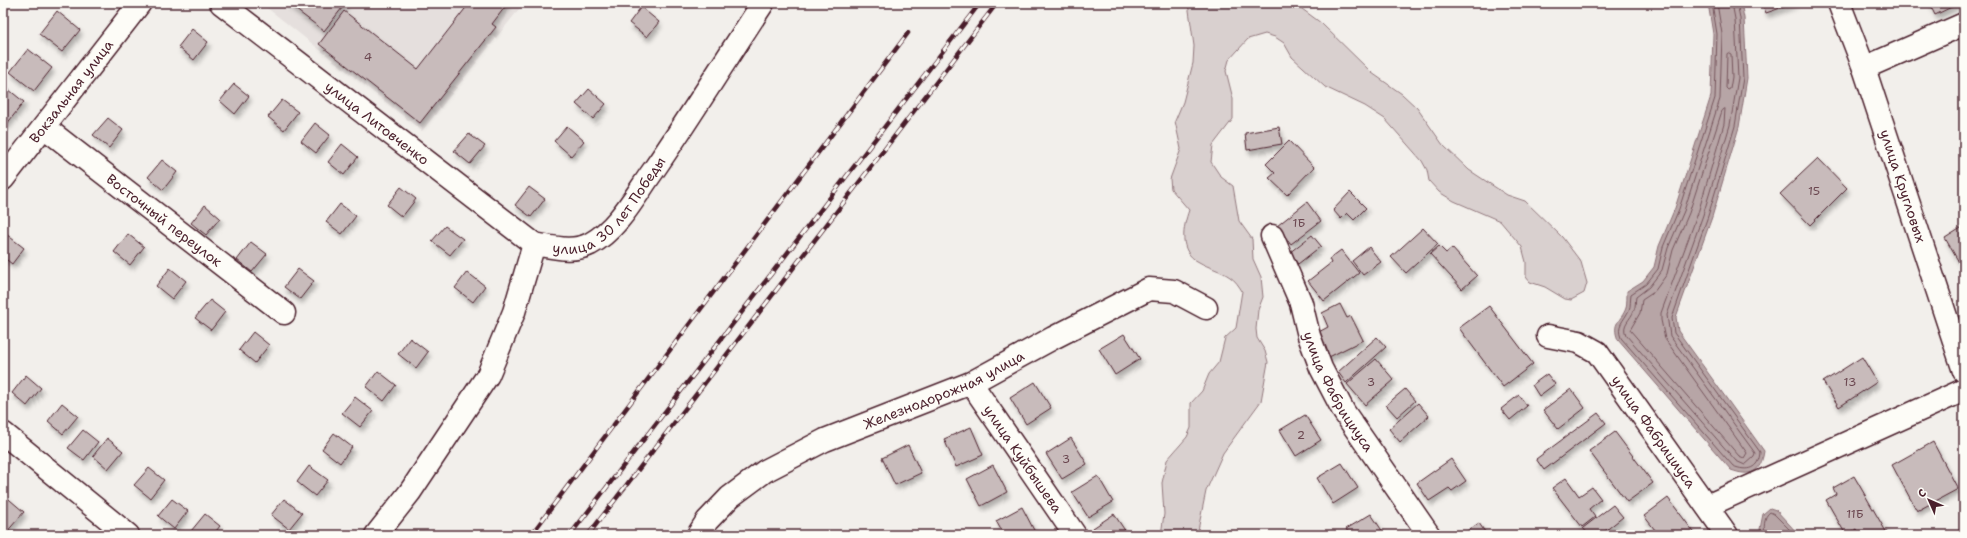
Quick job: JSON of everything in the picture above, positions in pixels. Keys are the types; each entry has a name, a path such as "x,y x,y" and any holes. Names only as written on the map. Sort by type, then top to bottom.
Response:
{"street":[{"name":"Вокзальная улица","path":"3,179 10,154 44,127 140,3"},
{"name":"улица Литовченко","path":"221,3 534,244"},
{"name":"улица 30 лет Победы","path":"376,535 410,492 488,375 514,312 534,244 569,250 589,244 606,233 623,213 687,121 763,3"},
{"name":"улица Кругловых","path":"1839,3 1864,68 1964,371"},
{"path":"1864,68 1964,24"},
{"name":"Восточный переулок","path":"44,127 284,313"},
{"name":"улица Фабрициуса","path":"1272,236 1302,303 1309,336 1321,368 1344,412 1429,535"},
{"name":"Железнодорожная улица","path":"698,535 707,521 730,497 766,471 825,440 971,383 1053,338 1149,289 1174,291 1206,308"},
{"name":"улица Фабрициуса","path":"1548,336 1579,342 1597,352 1727,535"},
{"name":"улица Куйбышева","path":"971,383 1075,535"},
{"path":"1707,506 1964,390"},
{"path":"3,433 128,535"}],"shaded area":[{"path":"261,3 524,3 422,131"},
{"path":"1188,3 1294,3 1321,23 1372,73 1402,94 1417,108 1443,145 1469,170 1507,195 1525,201 1562,237 1581,262 1587,283 1584,293 1571,300 1565,299 1545,287 1530,282 1526,277 1526,262 1522,247 1500,221 1454,201 1439,192 1429,181 1427,170 1422,161 1385,119 1365,106 1325,87 1292,57 1284,43 1275,37 1265,34 1248,39 1229,60 1226,71 1233,99 1233,119 1213,145 1211,162 1221,177 1233,186 1239,221 1252,239 1253,259 1261,277 1263,297 1258,310 1256,329 1257,338 1265,351 1268,362 1261,401 1223,453 1206,491 1197,535 1161,535 1164,514 1162,483 1167,460 1187,437 1191,428 1191,403 1202,391 1209,374 1219,362 1225,338 1236,328 1242,291 1232,278 1192,258 1185,246 1184,239 1185,224 1189,210 1171,189 1170,179 1181,149 1175,121 1183,102 1193,63 1194,46"}],"water":[{"path":"1708,3 1741,3 1744,18 1747,78 1739,127 1712,217 1676,317 1678,331 1764,451 1757,469 1749,473 1731,470 1618,340 1616,334 1616,326 1626,308 1627,291 1643,281 1654,267 1659,246 1675,208 1711,96 1713,34"},
{"path":"1770,508 1776,510 1799,535 1762,535 1760,529 1763,514"}],"building":[{"path":"287,3 346,3 324,31"},
{"path":"475,3 508,3 492,24 496,27 420,123 319,44 344,11 418,69 468,5 472,8"},
{"path":"1762,3 1795,3 1766,13"},
{"path":"1929,3 1960,3 1935,15"},
{"path":"641,7 659,22 647,37 629,23"},
{"path":"57,11 80,30 62,52 39,34"},
{"path":"192,29 208,42 194,60 178,47"},
{"path":"28,49 52,68 34,91 10,72"},
{"path":"234,84 249,96 235,114 220,101"},
{"path":"3,85 24,102 6,125 3,123"},
{"path":"589,89 606,104 593,119 576,104"},
{"path":"282,100 298,112 284,130 268,117"},
{"path":"108,118 123,130 109,148 93,135"},
{"path":"315,123 330,135 316,153 301,141"},
{"path":"567,126 584,141 571,156 554,141"},
{"path":"1279,127 1282,144 1247,150 1245,133"},
{"path":"469,134 485,146 470,164 454,151"},
{"path":"1289,141 1314,167 1287,195 1269,178 1275,173 1266,164"},
{"path":"342,144 358,157 344,175 328,162"},
{"path":"1818,158 1847,188 1810,225 1780,194"},
{"path":"162,160 177,172 163,190 148,177"},
{"path":"401,187 416,199 402,217 387,205"},
{"path":"529,187 545,199 531,217 515,205"},
{"path":"1350,192 1366,208 1354,220 1347,213 1341,219 1333,210"},
{"path":"1307,202 1321,221 1291,244 1277,226"},
{"path":"340,204 356,216 342,234 326,222"},
{"path":"205,205 220,218 206,235 191,223"},
{"path":"445,226 463,239 450,255 432,241"},
{"path":"1964,226 1964,261 1960,264 1945,238"},
{"path":"1423,228 1438,244 1406,273 1391,257"},
{"path":"6,234 24,248 12,264 3,257 3,238"},
{"path":"128,234 144,247 130,265 114,252"},
{"path":"1312,235 1321,246 1298,264 1289,253"},
{"path":"251,242 267,254 252,272 237,260"},
{"path":"1439,246 1446,253 1452,248 1477,276 1462,289 1430,254"},
{"path":"1369,247 1381,262 1363,275 1352,261"},
{"path":"1341,250 1359,273 1324,301 1308,281 1331,263 1329,259"},
{"path":"170,268 186,281 172,299 156,286"},
{"path":"298,269 314,281 300,299 284,287"},
{"path":"467,272 485,286 473,302 455,288"},
{"path":"210,300 225,312 211,330 195,318"},
{"path":"1340,304 1347,318 1351,316 1363,340 1327,358 1315,334 1328,327 1322,313"},
{"path":"1489,306 1533,364 1503,387 1459,328"},
{"path":"253,332 269,345 255,363 239,350"},
{"path":"1124,334 1140,359 1115,375 1099,349"},
{"path":"1377,337 1386,347 1346,383 1338,372"},
{"path":"410,338 428,352 416,368 398,354"},
{"path":"1862,357 1877,382 1839,407 1823,382"},
{"path":"1376,359 1394,380 1365,405 1347,384"},
{"path":"378,371 396,385 384,401 366,387"},
{"path":"1547,374 1555,384 1539,396 1532,385"},
{"path":"26,375 41,388 27,406 12,393"},
{"path":"1035,382 1051,408 1026,424 1010,398"},
{"path":"1405,389 1415,401 1397,417 1386,405"},
{"path":"1571,389 1585,408 1558,429 1543,410"},
{"path":"1519,395 1527,406 1510,420 1501,409"},
{"path":"355,397 373,411 360,427 342,413"},
{"path":"62,403 78,416 63,434 48,421"},
{"path":"1418,403 1429,416 1400,442 1389,429"},
{"path":"1598,413 1606,423 1544,470 1536,459"},
{"path":"1305,415 1321,440 1296,456 1280,430"},
{"path":"971,427 983,455 956,467 944,439"},
{"path":"83,430 98,442 84,460 68,448"},
{"path":"1615,432 1653,483 1627,502 1589,451"},
{"path":"334,433 352,447 340,463 322,449"},
{"path":"107,438 123,451 108,469 93,456"},
{"path":"1071,438 1087,464 1062,479 1046,454"},
{"path":"1933,442 1958,489 1917,511 1892,465"},
{"path":"908,445 921,473 895,485 882,458"},
{"path":"1451,459 1466,481 1452,491 1449,488 1429,501 1417,483"},
{"path":"1342,463 1358,488 1333,504 1317,478"},
{"path":"993,465 1007,492 981,506 967,479"},
{"path":"309,466 328,480 315,496 297,482"},
{"path":"149,468 164,480 150,498 134,485"},
{"path":"1098,476 1113,502 1088,517 1072,492"},
{"path":"1854,476 1888,535 1860,535 1856,529 1846,535 1826,500 1836,494 1833,488"},
{"path":"1566,478 1579,496 1592,487 1601,499 1589,509 1595,517 1582,527 1552,488"},
{"path":"3,494 24,512 5,534 3,532"},
{"path":"1668,498 1696,535 1659,535 1644,516"},
{"path":"172,499 188,511 174,529 158,516"},
{"path":"284,499 302,513 289,529 271,515"},
{"path":"1613,505 1623,517 1600,535 1589,535 1583,528"},
{"path":"1022,507 1036,534 1004,535 996,521"},
{"path":"205,514 220,526 213,535 195,535 191,531"},
{"path":"1114,514 1128,535 1093,535 1090,530"},
{"path":"1371,514 1385,535 1350,535 1346,529"},
{"path":"1479,523 1487,535 1461,535"}],"railway":[{"path":"570,535 980,3"},
{"path":"588,535 997,3"},
{"path":"531,535 908,33"}]}
